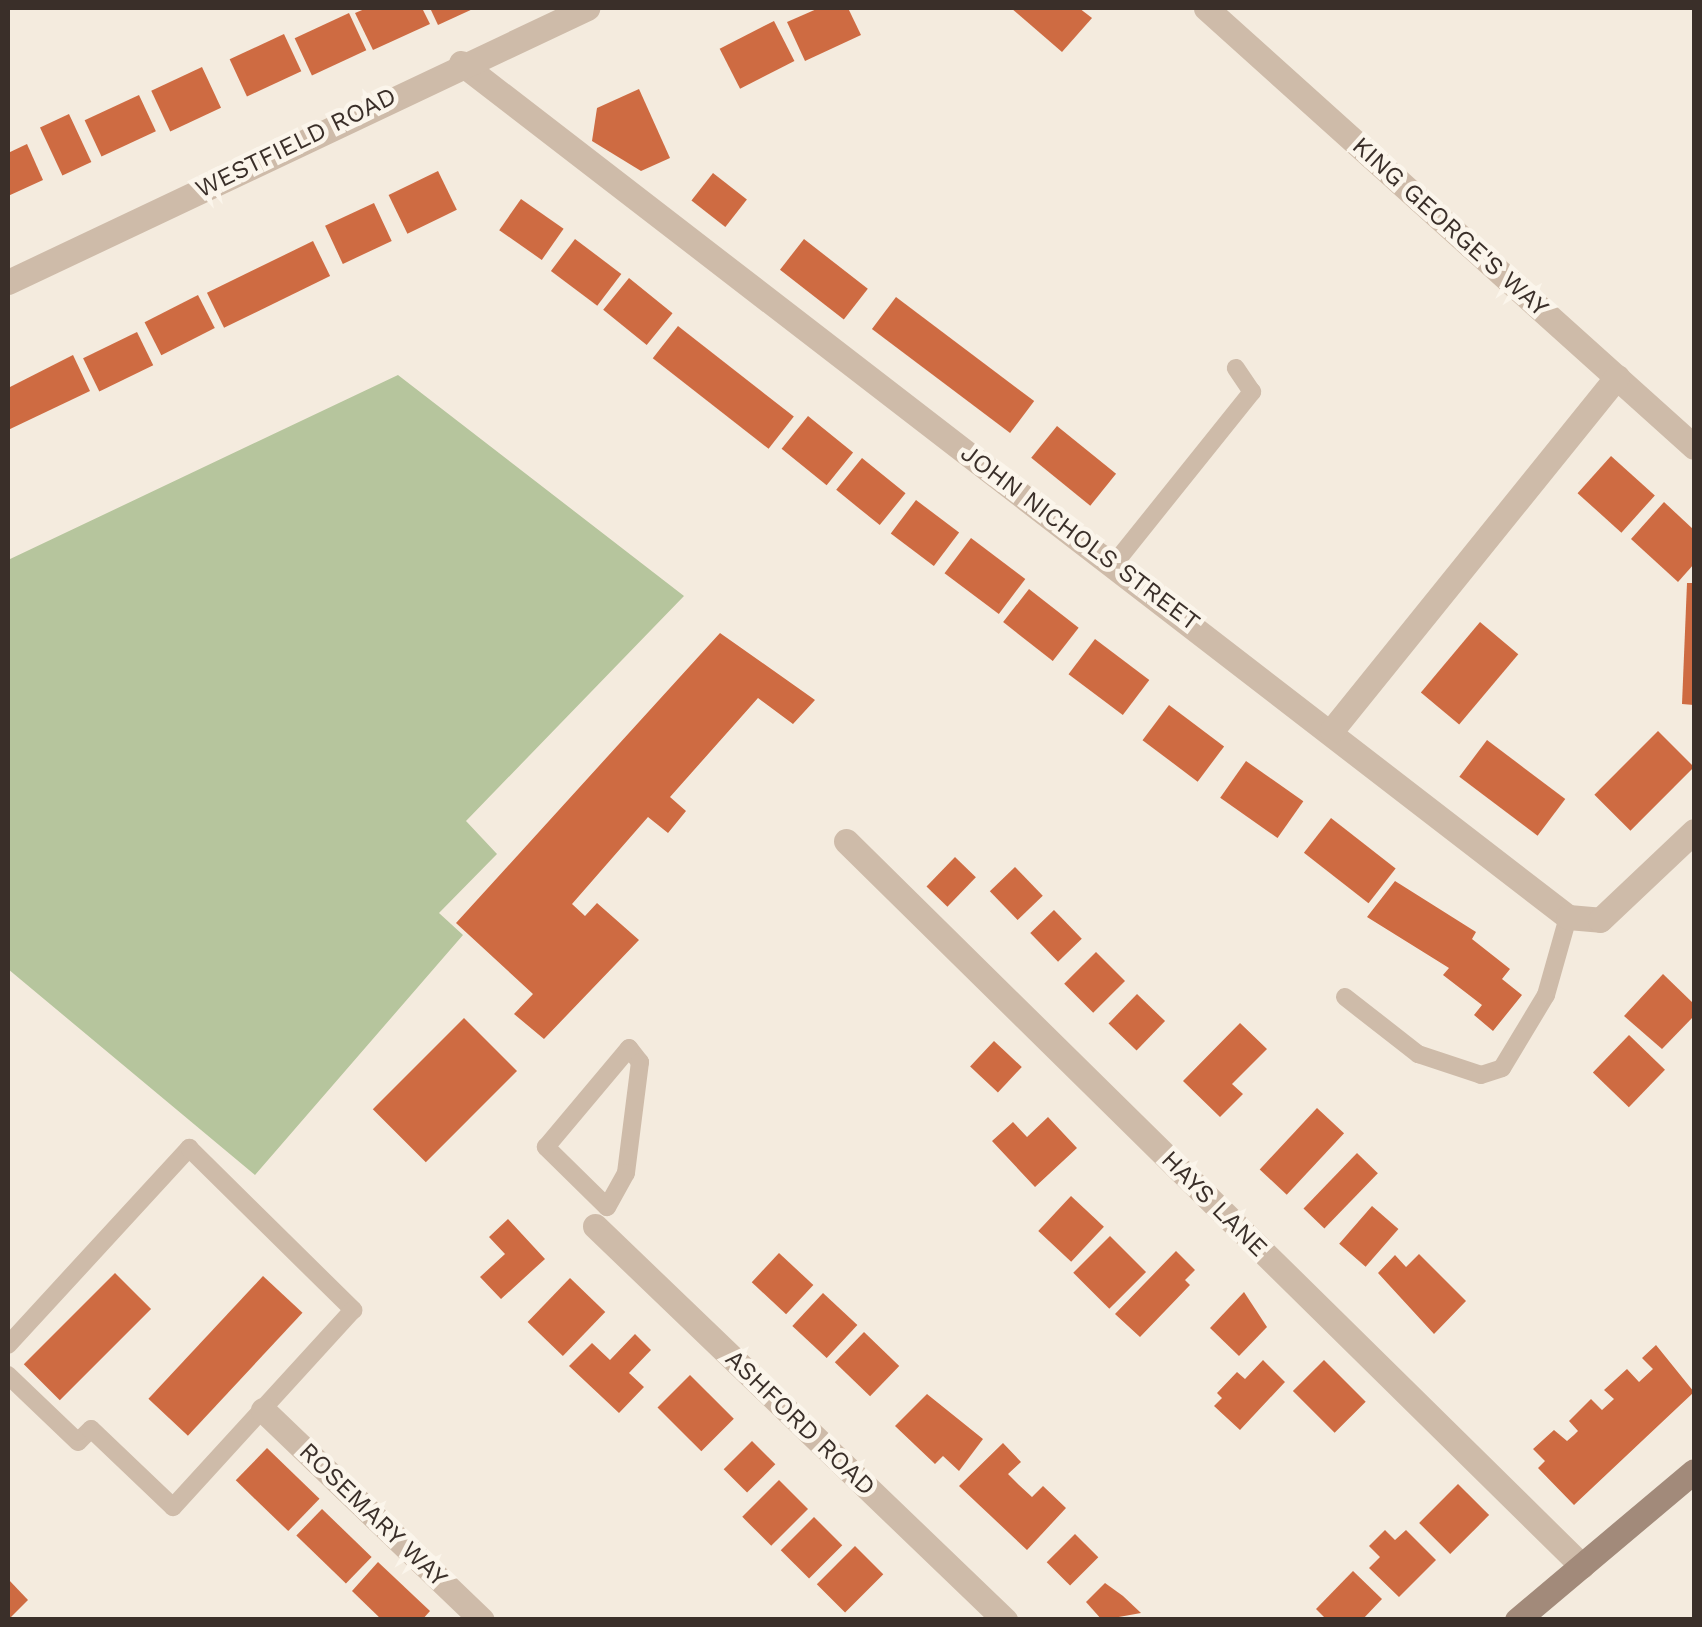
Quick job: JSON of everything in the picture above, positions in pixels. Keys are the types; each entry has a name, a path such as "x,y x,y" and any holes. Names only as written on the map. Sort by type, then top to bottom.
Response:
{"main road":[{"path":"1517,1620 1691,1481"}],"street":[{"name":"WESTFIELD ROAD","path":"8,282 461,63 587,8"},
{"name":"KING GEORGE'S WAY","path":"1206,8 1694,447"},
{"name":"JOHN NICHOLS STREET","path":"461,63 1332,730 1568,918"},
{"path":"1332,730 1617,377"},
{"path":"1568,918 1600,920 1694,831"},
{"name":"HAYS LANE","path":"846,842 1582,1566"},
{"name":"ASHFORD ROAD","path":"602,1217 1005,1620"},
{"name":"ROSEMARY WAY","path":"263,1410 482,1620"}],"lane":[{"path":"1114,564 1252,392 1236,368"},
{"path":"1345,997 1418,1054 1459,1071 1492,1072 1502,1068 1546,995 1568,918"},
{"path":"629,1048 640,1062 626,1173 602,1217 592,1192 557,1164 548,1140 629,1048"},
{"path":"8,1345 189,1148 352,1310 173,1506 91,1430 78,1442 8,1375"}],"green space":[{"path":"398,375 684,596 466,821 497,854 439,913 463,935 255,1175 8,969 8,560"}],"building":[{"path":"367,8 422,8 430,24 373,50 355,13"},
{"path":"430,8 475,8 438,25"},
{"path":"819,8 848,8 861,35 805,61 787,22"},
{"path":"1011,8 1079,8 1092,18 1062,52"},
{"path":"349,13 366,50 312,76 295,38"},
{"path":"774,21 794,61 740,89 720,49"},
{"path":"284,34 301,71 247,97 230,59"},
{"path":"202,67 221,108 170,131 151,91"},
{"path":"639,89 670,158 641,171 592,141 597,108"},
{"path":"139,95 156,131 102,157 85,120"},
{"path":"69,114 91,162 62,176 40,128"},
{"path":"27,144 43,180 8,196 8,153"},
{"path":"438,171 457,210 407,234 389,195"},
{"path":"713,173 747,199 725,227 691,201"},
{"path":"521,199 564,229 542,260 499,230"},
{"path":"374,203 392,241 343,264 325,226"},
{"path":"575,239 621,274 597,306 551,271"},
{"path":"804,239 868,289 844,320 780,270"},
{"path":"313,241 330,276 224,328 207,293"},
{"path":"629,278 673,313 647,345 603,310"},
{"path":"198,295 215,328 161,355 145,322"},
{"path":"896,297 1034,401 1010,433 872,329"},
{"path":"678,326 794,417 769,449 653,358"},
{"path":"137,332 153,365 99,392 83,358"},
{"path":"73,355 90,391 8,430 8,388"},
{"path":"808,416 853,453 827,485 782,449"},
{"path":"1057,426 1116,474 1090,506 1031,458"},
{"path":"1611,456 1655,495 1621,533 1578,493"},
{"path":"862,458 906,493 880,525 836,490"},
{"path":"916,500 959,532 934,566 891,534"},
{"path":"1664,502 1694,530 1694,564 1678,582 1631,539"},
{"path":"971,538 1025,579 999,614 945,573"},
{"path":"1687,583 1694,583 1694,705 1682,704"},
{"path":"1029,589 1079,628 1053,661 1003,622"},
{"path":"1480,622 1518,654 1459,725 1421,692"},
{"path":"720,633 815,700 793,724 758,698 670,797 686,811 668,833 648,817 572,904 585,916 597,903 639,940 544,1039 514,1014 533,994 456,923"},
{"path":"1095,639 1149,680 1123,715 1069,674"},
{"path":"1169,705 1224,747 1198,782 1143,740"},
{"path":"1658,731 1694,767 1630,831 1594,795"},
{"path":"1487,740 1565,799 1538,836 1459,777"},
{"path":"1246,761 1303,801 1278,838 1220,798"},
{"path":"1331,818 1396,868 1369,903 1304,853"},
{"path":"955,857 976,877 947,907 927,886"},
{"path":"1015,867 1043,896 1018,920 990,891"},
{"path":"1395,881 1476,932 1472,939 1510,969 1502,979 1522,995 1493,1031 1474,1015 1482,1005 1443,975 1449,968 1367,917"},
{"path":"1054,910 1082,939 1058,962 1030,933"},
{"path":"1096,952 1125,981 1093,1013 1064,984"},
{"path":"1663,974 1694,1004 1694,1016 1662,1049 1624,1016"},
{"path":"1137,994 1165,1021 1137,1051 1109,1023"},
{"path":"464,1018 517,1071 426,1162 373,1109"},
{"path":"1240,1023 1267,1049 1232,1084 1243,1094 1220,1117 1183,1081"},
{"path":"1629,1035 1665,1070 1629,1107 1593,1072"},
{"path":"994,1041 1022,1067 998,1093 970,1067"},
{"path":"1317,1108 1344,1133 1287,1195 1260,1169"},
{"path":"1048,1117 1077,1148 1035,1187 992,1141 1013,1122 1027,1137"},
{"path":"1357,1153 1378,1173 1324,1229 1304,1208"},
{"path":"1071,1196 1104,1227 1071,1262 1038,1231"},
{"path":"1372,1206 1398,1229 1366,1267 1339,1244"},
{"path":"508,1219 545,1259 501,1299 480,1277 505,1254 489,1237"},
{"path":"1110,1236 1146,1272 1109,1309 1073,1273"},
{"path":"1176,1251 1195,1270 1185,1280 1190,1285 1140,1337 1115,1314"},
{"path":"779,1253 813,1285 786,1314 752,1282"},
{"path":"1419,1254 1466,1301 1434,1334 1378,1273 1395,1255 1406,1267"},
{"path":"115,1273 151,1309 60,1400 24,1364"},
{"path":"263,1276 302,1313 188,1436 148,1399"},
{"path":"570,1278 605,1312 563,1356 528,1322"},
{"path":"1244,1292 1267,1327 1239,1356 1210,1328"},
{"path":"823,1293 857,1325 827,1358 792,1326"},
{"path":"864,1332 899,1366 870,1396 835,1362"},
{"path":"635,1334 651,1350 629,1373 644,1387 619,1413 569,1366 592,1343 610,1360"},
{"path":"1656,1345 1694,1392 1574,1505 1538,1468 1545,1461 1533,1449 1554,1430 1567,1441 1578,1431 1569,1421 1591,1399 1602,1410 1614,1399 1604,1390 1627,1369 1639,1382 1653,1369 1642,1358"},
{"path":"1263,1360 1285,1382 1240,1430 1214,1406 1222,1398 1217,1393 1237,1372 1245,1379"},
{"path":"1324,1360 1366,1402 1335,1433 1293,1391"},
{"path":"690,1375 734,1419 701,1451 657,1408"},
{"path":"927,1394 983,1439 959,1471 943,1456 935,1464 895,1426"},
{"path":"752,1441 775,1464 747,1493 724,1469"},
{"path":"1003,1443 1021,1462 1008,1474 1032,1497 1043,1486 1066,1508 1027,1550 959,1486"},
{"path":"267,1448 320,1499 288,1531 236,1480"},
{"path":"779,1480 808,1509 771,1546 742,1517"},
{"path":"1458,1484 1489,1515 1450,1554 1419,1523"},
{"path":"322,1509 372,1557 346,1584 296,1536"},
{"path":"814,1517 842,1545 809,1579 781,1550"},
{"path":"1385,1530 1395,1540 1406,1530 1436,1560 1399,1597 1369,1568 1380,1557 1369,1546"},
{"path":"1075,1534 1098,1557 1070,1586 1047,1562"},
{"path":"855,1546 883,1574 845,1612 817,1584"},
{"path":"378,1562 430,1611 422,1620 382,1620 352,1591"},
{"path":"1353,1571 1382,1599 1362,1620 1327,1620 1316,1609"},
{"path":"8,1579 28,1600 8,1620"},
{"path":"1105,1583 1141,1613 1102,1620 1086,1602"}]}
